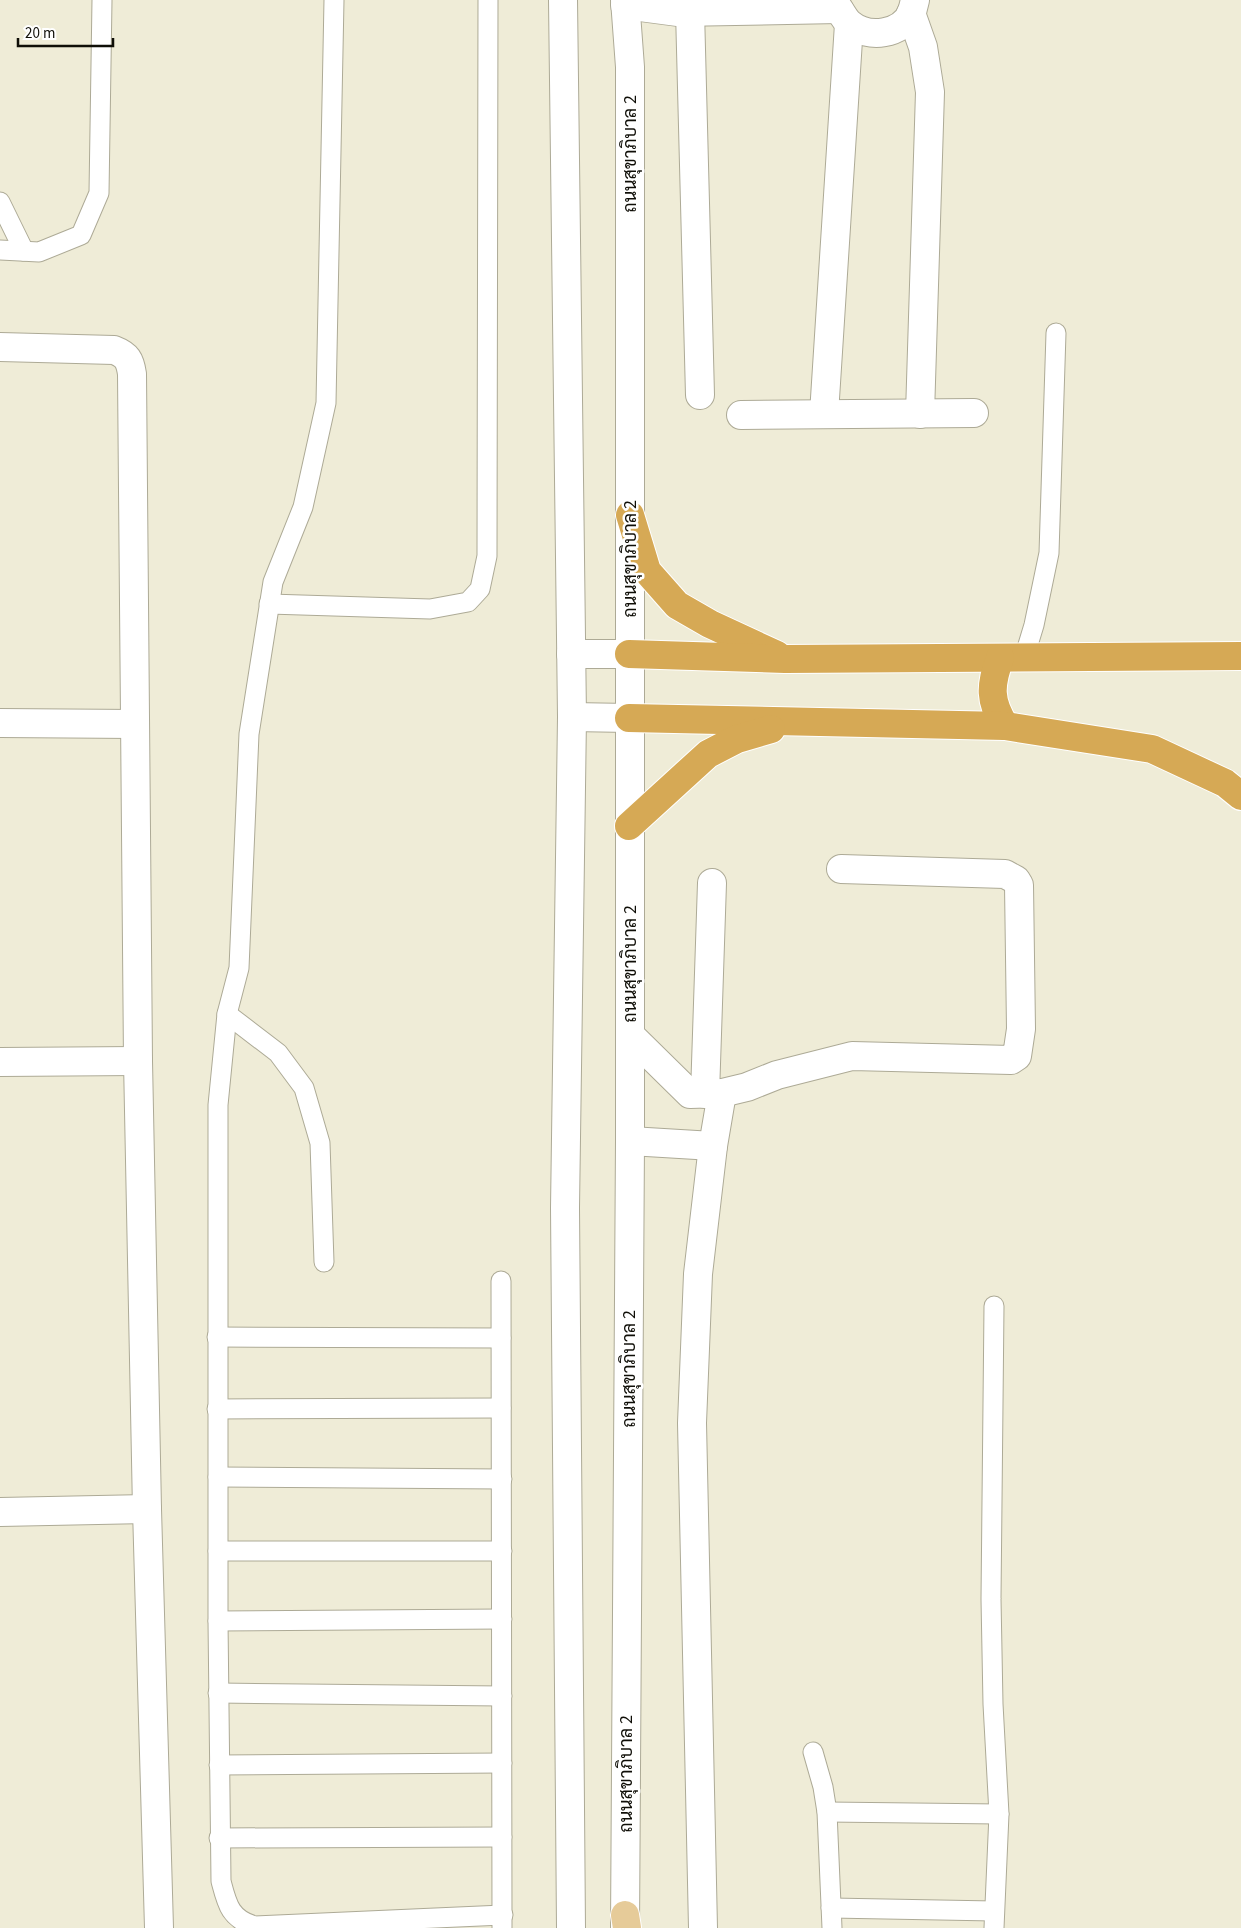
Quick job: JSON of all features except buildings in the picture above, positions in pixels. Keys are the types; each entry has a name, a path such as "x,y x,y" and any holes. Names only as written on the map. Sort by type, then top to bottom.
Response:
{"highway":[{"path":"630,515 647,571 678,605 710,624 785,659"},
{"path":"629,654 785,659 1241,656"},
{"path":"1005,726 995,710 994,674 1012,658"},
{"path":"629,718 1005,726 1152,749 1225,783 1241,796"},
{"path":"630,826 708,754 737,739 794,722"}],"street":[{"path":"563,0 572,717 565,1208 571,1928"},
{"path":"625,2 678,12 842,11 865,32 883,33 899,26 913,7"},
{"name":"ถนนสุขาภิบาล 2","path":"625,2 630,67 630,1141 626,1924"},
{"path":"913,7 923,47 930,92 920,414"},
{"path":"690,11 700,395"},
{"path":"824,414 842,11"},
{"path":"0,347 114,350 124,354 130,361 132,374 138,1061 147,1509 159,1928"},
{"path":"741,415 974,413"},
{"path":"571,654 629,654"},
{"path":"572,717 629,718"},
{"path":"0,723 135,724"},
{"path":"630,1035 690,1094 713,1094 747,1087 777,1075 852,1056 1011,1060 1017,1056 1021,1029 1018,885 1016,880 1005,874 841,869"},
{"path":"703,1928 692,1423 698,1274 713,1146 712,883"},
{"path":"0,1062 138,1061"},
{"path":"630,1141 713,1146"},
{"path":"0,1512 147,1509"}],"lane":[{"path":"0,250 39,252 81,235 99,193 102,0"},
{"path":"334,0 326,403 303,506 273,582 269,604 249,734 239,968 227,1014 218,1105 219,1838 221,1881 228,1904 236,1916 245,1923 255,1927 503,1922 501,1281"},
{"path":"269,604 430,609 468,602 480,589 487,556 488,0"},
{"path":"0,202 24,251"},
{"path":"1012,658 1034,625 1049,553 1056,333"},
{"path":"227,1014 278,1053 304,1088 320,1143 324,1262"},
{"path":"831,1908 994,1920 999,1814 993,1704 994,1306"},
{"path":"217,1337 501,1338"},
{"path":"217,1409 501,1408"},
{"path":"218,1477 502,1479"},
{"path":"218,1551 502,1551"},
{"path":"218,1621 502,1619"},
{"path":"218,1693 502,1696"},
{"path":"812,1752 823,1787 827,1812 832,1928"},
{"path":"219,1765 502,1763"},
{"path":"827,1812 999,1814"},
{"path":"219,1838 502,1837"}]}
